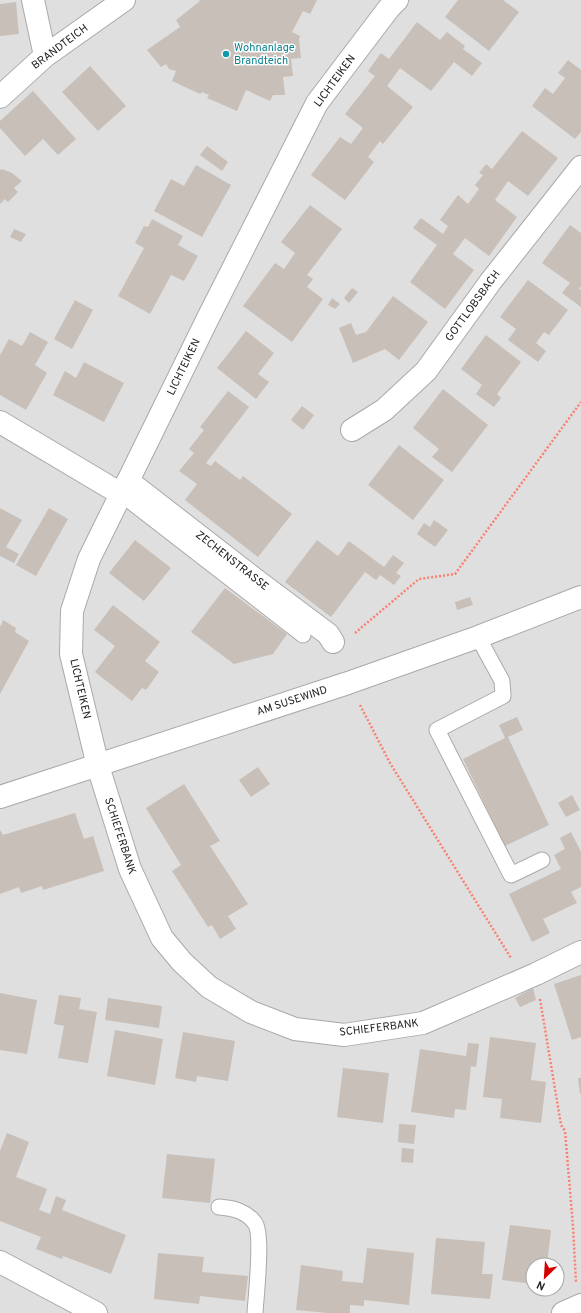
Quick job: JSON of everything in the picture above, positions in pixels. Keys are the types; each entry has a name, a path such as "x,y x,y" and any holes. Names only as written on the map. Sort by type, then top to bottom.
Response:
{"street":[{"path":"33,0 45,56"},
{"name":"BRANDTEICH","path":"0,97 45,56 124,0"},
{"name":"LICHTEIKEN","path":"98,766 71,654 72,612 89,559 208,318 317,103 389,8 397,0"},
{"name":"GOTTLOBSBACH","path":"352,430 384,410 426,371 491,281 581,167"},
{"name":"ZECHENSTRASSE","path":"0,422 124,488 261,584 328,634 333,642"},
{"name":"AM SUSEWIND","path":"0,797 348,683 478,637 581,597"},
{"name":"SCHIEFERBANK","path":"98,766 130,869 162,938 182,962 208,987 251,1012 295,1029 344,1034 423,1023 531,976 581,952"},
{"path":"0,1262 96,1313"}],"lane":[{"path":"124,488 304,635"},
{"path":"478,637 502,681 504,696 436,730 511,875 542,860"},
{"path":"219,1207 234,1208 246,1214 255,1224 258,1237 255,1313"}],"path":[{"path":"333,642 349,638 419,579 455,574 581,402"},
{"path":"348,683 390,763 507,952 531,976 561,1125 565,1131 573,1226 574,1308"}],"shaded area":[{"path":"0,0 581,0 581,1313 0,1313"}],"building":[{"name":"Wohnanlage Brandteich","path":"199,0 317,0 310,14 303,11 292,32 300,36 301,58 291,59 293,76 283,77 285,95 273,95 270,101 246,90 237,111 207,98 209,95 202,92 200,94 172,81 176,71 169,69 166,64 161,67 147,50 180,27 176,20 200,1"},
{"path":"458,0 503,0 519,12 489,51 445,17"},
{"path":"16,2 19,34 0,36 0,4"},
{"path":"417,22 440,40 447,32 465,46 463,49 482,63 472,76 454,62 431,91 400,68 387,86 413,107 383,144 380,141 368,157 374,162 345,200 311,175 340,137 351,144 363,128 345,114 375,76 368,71 381,53 389,59"},
{"path":"568,60 581,70 581,132 575,139 532,106 545,88 553,94 565,78 558,73"},
{"path":"90,66 126,106 98,131 62,92"},
{"path":"33,91 76,139 58,155 43,139 25,156 0,128 0,121"},
{"path":"522,131 558,158 528,196 508,181 495,200 517,217 489,256 465,238 453,254 474,270 445,309 410,282 437,245 413,228 421,218 443,234 448,226 440,220 458,195 468,204 479,189 475,185 483,175 479,173 486,164 492,169"},
{"path":"207,146 228,162 222,171 200,155"},
{"path":"196,165 231,185 202,237 154,211 171,179 184,186"},
{"path":"2,169 12,173 22,181 14,188 18,192 8,202 5,199 0,204 0,170"},
{"path":"310,205 342,229 307,275 313,279 307,287 323,299 292,342 243,306 275,263 284,269 295,253 281,242"},
{"path":"152,219 183,236 178,245 198,256 184,281 171,275 150,314 118,296 144,248 135,243 144,226 148,227"},
{"path":"570,225 581,233 581,286 579,289 581,290 581,307 562,293 570,283 542,263"},
{"path":"14,229 26,234 21,242 10,237"},
{"path":"528,280 568,310 549,335 544,332 536,343 546,351 538,362 508,340 516,329 500,317"},
{"path":"352,288 358,292 349,303 344,298"},
{"path":"393,296 428,322 399,360 385,349 353,363 339,328 351,323 356,335 366,332"},
{"path":"332,298 340,304 335,309 328,305"},
{"path":"75,300 93,310 72,349 54,339"},
{"path":"246,331 274,353 258,374 269,382 256,399 217,368"},
{"path":"30,332 48,342 35,365 47,373 26,410 0,395 0,355 9,339 22,346"},
{"path":"486,335 521,362 497,394 501,398 494,407 476,394 482,385 461,369"},
{"path":"84,362 124,383 104,422 53,395 65,371 76,378"},
{"path":"443,389 488,425 452,472 432,457 439,449 413,428"},
{"path":"228,391 249,407 206,463 211,466 215,461 240,480 243,476 292,514 258,557 185,500 197,484 179,471 194,453 189,449 204,430 200,427"},
{"path":"302,406 314,415 303,430 291,420"},
{"path":"399,445 444,480 413,520 368,485"},
{"path":"0,508 22,520 6,547 19,554 14,563 0,556"},
{"path":"49,508 68,519 36,576 16,565"},
{"path":"434,520 448,530 435,547 417,534 424,523 430,527"},
{"path":"135,540 171,568 144,601 109,573"},
{"path":"317,540 338,556 349,541 384,567 393,555 404,563 396,573 401,576 394,585 380,575 376,580 365,572 331,617 285,582"},
{"path":"225,588 287,634 273,654 234,664 191,632"},
{"path":"470,597 473,605 457,610 455,602"},
{"path":"113,605 160,642 145,661 159,672 146,690 142,688 132,701 95,672 115,646 94,630"},
{"path":"3,620 16,628 15,632 29,641 0,694 0,625 1,626"},
{"path":"517,717 523,730 508,737 549,825 505,846 463,759 505,738 499,725"},
{"path":"258,767 270,784 251,797 239,780"},
{"path":"184,784 220,841 210,846 248,904 228,916 236,929 220,939 212,925 208,927 172,871 181,865 146,808"},
{"path":"572,795 580,810 566,817 558,803"},
{"path":"75,813 84,839 93,836 104,871 43,890 42,886 21,893 19,887 0,894 0,830 3,835"},
{"path":"571,832 581,852 581,887 571,892 577,903 543,919 550,933 532,942 509,894 561,869 554,855 565,849 560,838"},
{"path":"581,975 581,1037 572,1040 554,984"},
{"path":"533,988 536,1000 520,1007 515,998"},
{"path":"0,993 37,1000 27,1054 0,1050"},
{"path":"59,995 81,998 79,1009 97,1012 88,1063 58,1058 64,1026 54,1024"},
{"path":"108,998 162,1006 159,1028 105,1020"},
{"path":"115,1030 163,1039 155,1085 107,1076"},
{"path":"183,1032 235,1041 228,1081 197,1076 196,1082 175,1078"},
{"path":"490,1037 536,1043 531,1080 546,1082 541,1123 500,1118 502,1099 483,1097"},
{"path":"468,1043 479,1044 476,1067 471,1066 466,1110 455,1109 454,1118 411,1112 420,1049 466,1056"},
{"path":"343,1068 389,1073 383,1123 337,1117"},
{"path":"578,1078 581,1078 581,1094 580,1094"},
{"path":"399,1124 416,1125 414,1144 398,1142"},
{"path":"7,1133 29,1142 16,1177 47,1189 39,1210 50,1214 56,1196 66,1200 62,1210 126,1235 111,1274 63,1256 62,1259 36,1249 41,1237 0,1221 0,1151"},
{"path":"402,1148 414,1149 413,1163 401,1162"},
{"path":"167,1154 215,1159 210,1203 162,1198"},
{"path":"510,1225 551,1230 548,1257 525,1257 525,1283 502,1280"},
{"path":"436,1238 485,1242 482,1274 493,1274 490,1299 431,1294"},
{"path":"367,1248 414,1253 409,1305 364,1300 364,1306 350,1305 350,1313 328,1313 296,1310 301,1265 343,1271 342,1281 363,1283"},
{"path":"158,1253 204,1257 202,1272 248,1276 245,1301 200,1296 199,1304 154,1299"}],"place":[{"name":"Wohnanlage Brandteich","path":"226,54"}]}
